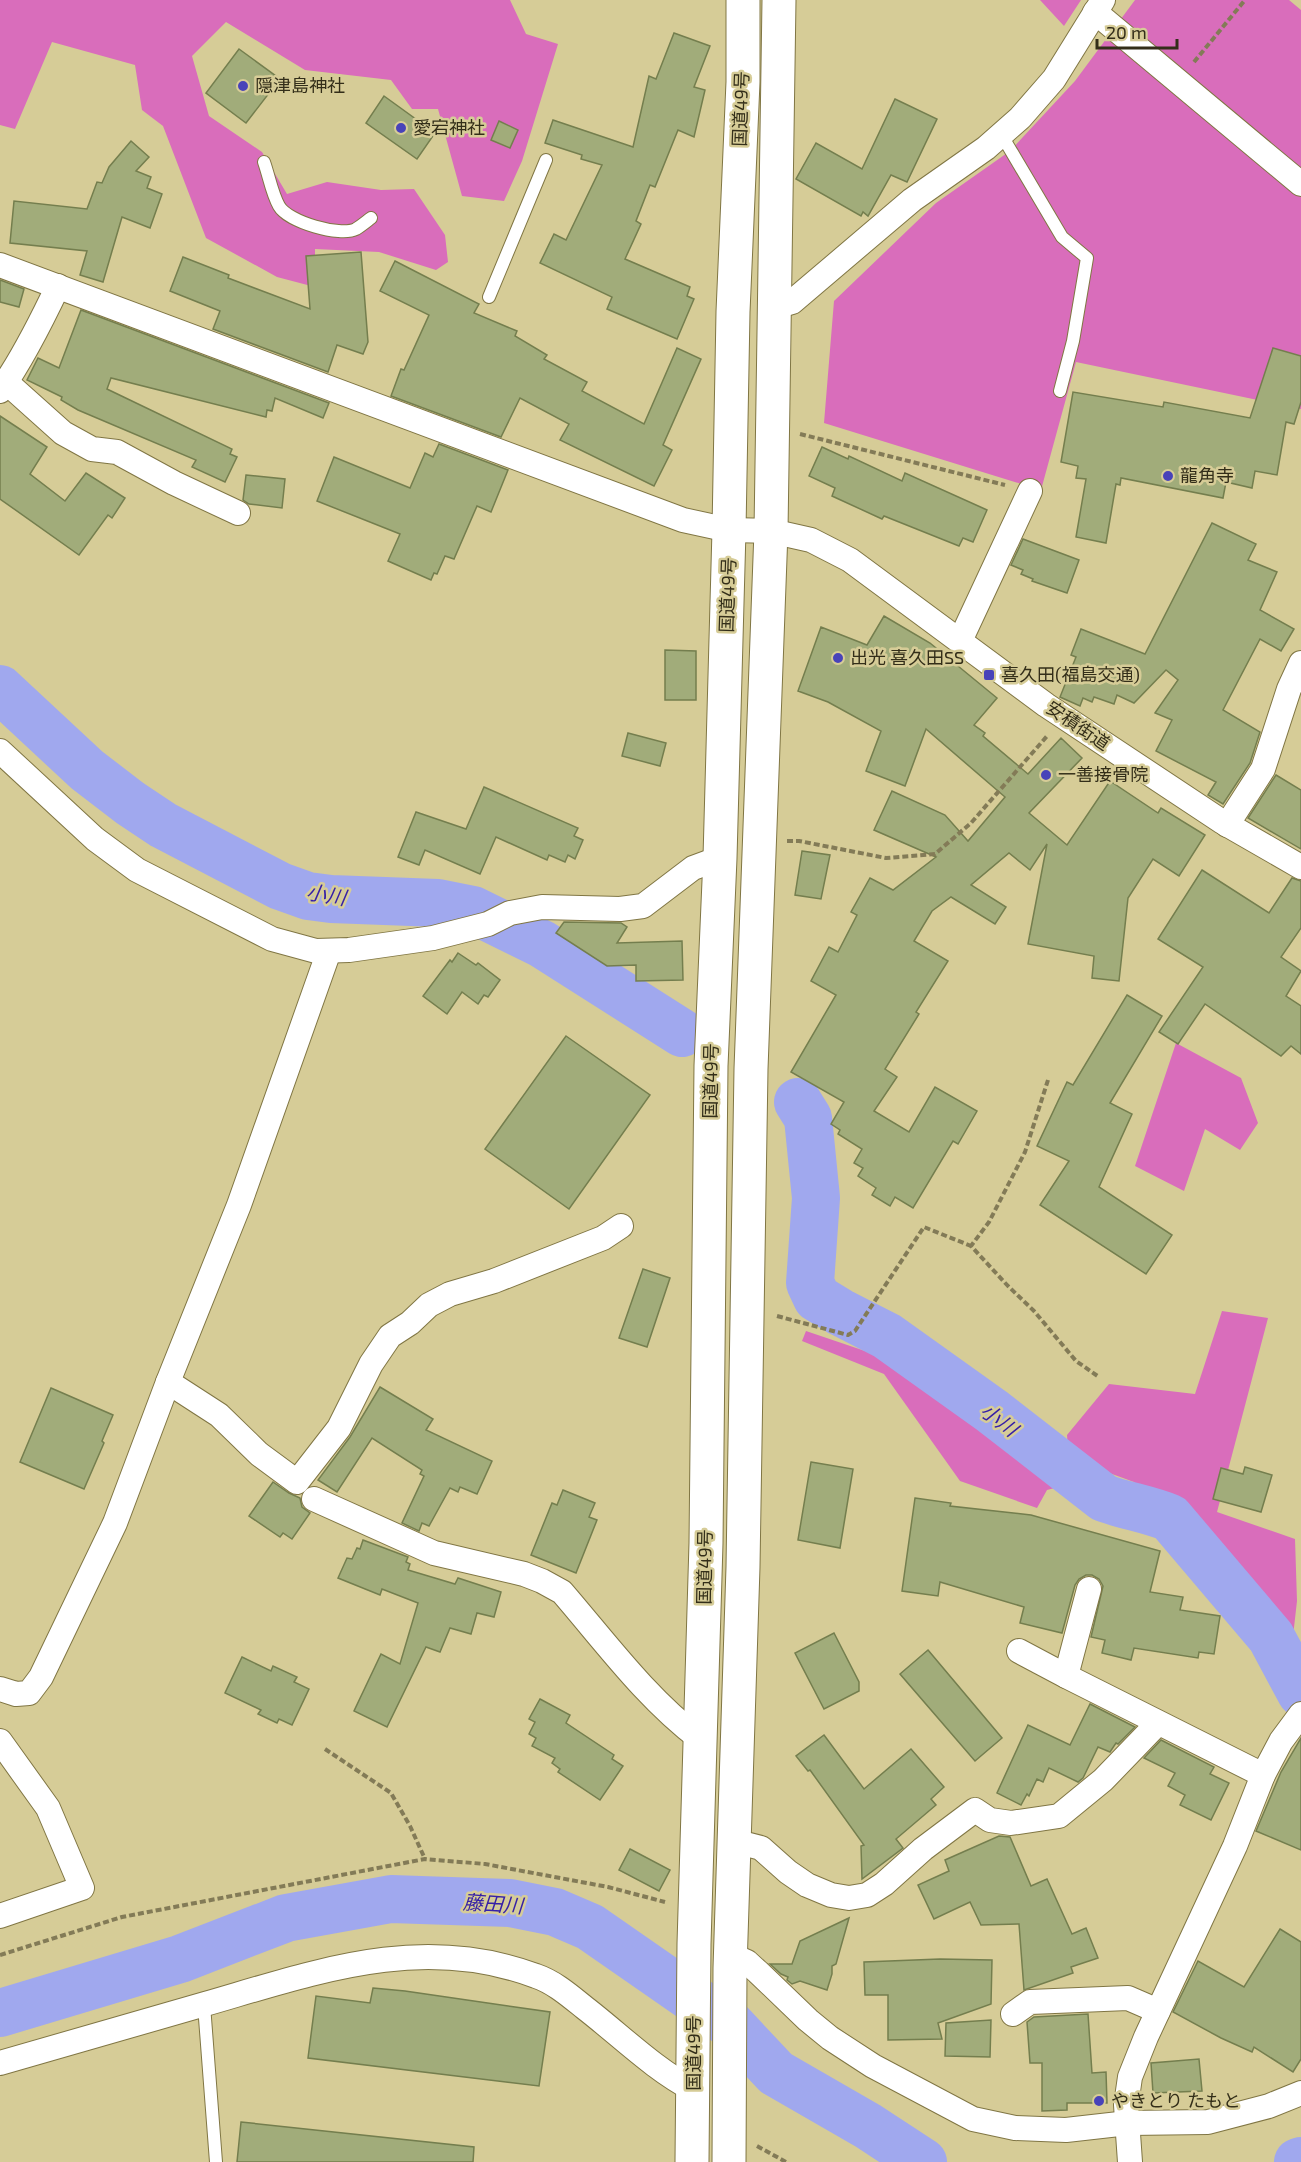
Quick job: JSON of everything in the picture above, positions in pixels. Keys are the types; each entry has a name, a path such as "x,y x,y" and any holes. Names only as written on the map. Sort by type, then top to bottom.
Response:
{"highway":[{"name":"国道49号","path":"692,2162 694,1944 706,1543 711,1066 720,858 733,312 743,82 743,0"},
{"name":"国道49号","path":"729,2162 731,1961 743,1567 751,1069 771,531 779,0"}],"street":[{"path":"775,308 792,302 912,200 986,148 1020,117 1054,79 1099,6 1178,81 1301,184"},
{"name":"安積街道","path":"0,265 683,520 729,530 771,531 811,540 850,560 1065,717 1227,825 1301,867"},
{"path":"58,286 38,329 3,386 63,433 92,449 117,452 174,483 238,513"},
{"path":"960,641 1030,491"},
{"path":"1227,825 1263,769 1289,689 1301,663"},
{"path":"0,752 95,839 137,870 272,939 316,951 349,950 433,938 488,924 510,913 542,907 620,909 643,906 693,868 720,858"},
{"path":"0,1689 16,1694 29,1693 41,1677 115,1523 168,1382 239,1205 329,951"},
{"path":"168,1382 219,1415 259,1454 297,1482 339,1428 372,1364 390,1336 410,1323 429,1305 450,1294 494,1281 603,1238 621,1226"},
{"path":"314,1499 434,1552 524,1574 562,1592 657,1703 700,1739"},
{"path":"1066,1676 1089,1589"},
{"path":"1019,1651 1263,1775"},
{"path":"1130,2162 1126,2105 1130,2077 1235,1846 1263,1775 1281,1741 1299,1716"},
{"path":"734,1840 760,1848 807,1885 831,1895 849,1898 867,1896 923,1849 975,1810 990,1820 1011,1823 1059,1816 1103,1780 1158,1723"},
{"path":"0,1741 48,1808 82,1888 0,1916"},
{"path":"0,2063 308,1975 363,1963 416,1956 462,1957 538,1976 565,1992 672,2079 694,2086"},
{"path":"731,1961 747,1962 830,2038 889,2075 974,2119 1015,2128 1066,2130 1128,2123 1208,2122 1269,2106 1301,2093"},
{"path":"1013,2014 1030,2002 1128,1998 1158,2012"}],"lane":[{"path":"1001,134 1062,237 1087,258 1073,341 1060,391"},
{"path":"489,297 546,160"},
{"path":"264,162 278,205 284,213 305,223 329,230 345,231 356,229 371,218"},
{"path":"204,2005 216,2162"}],"path":[{"path":"1178,81 1245,0"},
{"path":"773,428 1030,491"},
{"path":"761,840 799,841 886,858 935,854 971,823 1065,717"},
{"path":"971,1246 989,1222 1025,1152 1048,1080"},
{"path":"747,1308 848,1335 855,1331 924,1227 971,1246 1034,1311 1076,1361 1099,1377"},
{"path":"325,1749 391,1793 425,1859"},
{"path":"0,1955 122,1917 425,1859 485,1864 608,1887 695,1910"}],"shaded area":[{"path":"0,0 510,0 526,34 558,44 522,161 504,201 462,196 438,109 412,109 391,80 305,70 226,22 192,56 209,116 262,152 287,194 327,182 381,190 414,189 445,235 448,262 436,270 379,252 315,249 315,287 277,277 206,238 163,126 142,110 135,65 52,42 15,129 0,125"},
{"path":"1040,0 1081,0 1064,26"},
{"path":"1135,0 1289,0 1301,10 1301,409 1076,362 1041,490 824,423 834,301 936,203 1010,151 1075,81"},
{"path":"1176,1043 1241,1078 1258,1123 1240,1150 1205,1129 1184,1191 1135,1166"},
{"path":"1222,1311 1268,1318 1217,1512 1295,1539 1297,1601 1292,1645 1254,1584 1221,1557 1172,1509 1134,1482 1101,1470 1068,1449 1067,1435 1109,1384 1195,1394"},
{"path":"806,1331 865,1351 901,1354 1066,1485 1047,1490 1037,1508 960,1481 884,1374 802,1341"}],"building":[{"path":"674,33 710,46 694,87 705,90 694,137 678,130 655,187 650,185 636,221 641,224 625,259 690,287 687,296 694,299 677,339 607,309 612,297 540,263 554,234 566,240 602,165 581,159 582,155 545,143 553,120 633,147 649,76 656,79"},
{"name":"隠津島神社","path":"239,49 280,79 246,123 206,93"},
{"name":"愛宕神社","path":"384,96 435,133 417,159 366,123"},
{"path":"895,99 937,119 907,182 891,175 868,216 863,212 861,216 796,179 816,143 862,169"},
{"path":"499,121 518,130 510,148 491,140"},
{"path":"131,141 149,157 136,171 151,177 147,188 162,194 150,228 122,217 103,282 80,275 87,251 10,243 14,201 87,209 97,182 102,183 109,167"},
{"path":"361,252 368,342 363,354 337,345 328,372 213,329 220,311 170,291 183,257 229,275 228,278 310,309 306,256"},
{"path":"395,261 479,304 474,313 517,331 515,336 547,355 544,359 587,382 582,391 644,424 677,348 701,359 663,445 672,450 654,486 560,440 569,424 520,398 501,437 391,396 401,369 404,370 429,315 380,291"},
{"path":"0,280 24,289 19,307 0,302"},
{"path":"81,310 329,403 323,418 275,398 272,411 267,410 266,417 111,378 107,389 232,449 230,454 237,457 225,482 192,467 196,460 78,410 61,400 62,397 27,380 38,358 59,368"},
{"path":"1273,348 1301,356 1301,402 1294,424 1286,422 1277,475 1255,471 1252,488 1226,482 1223,498 1121,478 1120,485 1116,484 1106,543 1076,537 1086,479 1076,478 1078,466 1061,462 1073,392 1163,407 1164,402 1250,418"},
{"path":"0,416 47,447 30,474 65,501 86,473 125,498 112,518 108,515 79,555 0,499"},
{"path":"439,444 508,470 491,512 477,506 454,559 445,556 437,574 434,573 431,580 388,561 400,534 317,501 334,457 410,488 425,453 433,457"},
{"path":"822,447 848,459 849,456 902,481 905,473 987,510 973,542 963,538 959,546 884,516 882,519 832,496 835,488 809,476"},
{"path":"246,475 285,479 282,508 249,504 243,500"},
{"path":"1212,523 1256,544 1248,560 1277,572 1260,610 1294,629 1281,651 1260,639 1223,710 1260,732 1250,763 1223,804 1208,795 1216,782 1156,751 1172,720 1155,713 1178,680 1166,670 1134,703 1117,695 1114,704 1094,697 1092,702 1083,698 1080,706 1060,697 1076,657 1071,655 1081,629 1145,654"},
{"path":"1023,539 1079,560 1067,593 1032,581 1033,579 1021,574 1023,570 1011,565"},
{"path":"884,616 930,643 997,698 974,725 985,733 983,736 1028,774 1061,738 1082,758 1029,813 1067,845 1110,781 1158,813 1161,808 1205,835 1179,876 1153,859 1128,898 1119,981 1092,978 1094,956 1028,944 1047,844 1030,870 1009,853 971,885 1006,907 995,924 951,897 932,911 914,941 948,961 916,1012 919,1014 885,1069 897,1077 874,1111 909,1132 935,1087 977,1111 958,1144 953,1141 913,1208 895,1197 890,1206 872,1195 876,1188 858,1176 863,1168 854,1163 862,1149 838,1134 840,1130 831,1124 844,1102 791,1072 836,995 811,981 829,947 838,952 857,915 851,912 870,878 893,890 936,857 874,830 892,791 945,815 968,841 1005,797 926,729 905,786 866,771 881,731 828,702 798,691 821,627 867,645"},
{"path":"665,650 696,651 696,700 665,700"},
{"path":"628,733 666,743 660,766 622,756"},
{"path":"1276,775 1301,790 1301,849 1248,818"},
{"path":"484,787 578,828 574,836 583,840 575,859 568,855 565,862 549,855 547,860 496,837 480,874 425,850 419,865 398,857 416,812 466,829"},
{"path":"802,851 830,855 821,899 795,895"},
{"path":"1202,870 1269,913 1292,878 1301,881 1301,928 1281,957 1301,971 1286,996 1301,1006 1301,1054 1291,1046 1281,1056 1205,1004 1178,1044 1159,1032 1203,967 1158,939"},
{"path":"564,922 621,923 627,927 617,943 682,941 683,980 636,981 636,965 607,966 556,933"},
{"path":"458,953 476,965 478,963 500,980 488,997 484,995 478,1004 462,992 447,1014 423,996"},
{"path":"1127,995 1162,1016 1110,1103 1132,1114 1099,1187 1172,1235 1146,1274 1040,1205 1069,1161 1037,1146 1067,1082 1073,1085"},
{"path":"566,1036 650,1095 569,1209 485,1149"},
{"path":"643,1269 670,1278 647,1347 619,1338"},
{"path":"380,1387 433,1419 426,1430 492,1461 477,1494 460,1487 458,1492 450,1488 429,1526 422,1523 419,1531 402,1523 424,1476 420,1474 422,1470 372,1438 337,1492 318,1480 350,1437"},
{"path":"51,1388 113,1415 102,1441 104,1443 84,1489 20,1462"},
{"path":"811,1462 853,1469 840,1548 798,1540"},
{"path":"1245,1467 1272,1475 1261,1512 1213,1499 1221,1468 1243,1474"},
{"path":"273,1482 300,1498 302,1507 310,1513 292,1539 283,1533 280,1537 249,1516"},
{"path":"563,1490 595,1503 589,1517 597,1520 576,1573 531,1555 552,1503 557,1505"},
{"path":"915,1498 951,1503 950,1506 1031,1515 1160,1551 1150,1592 1183,1597 1180,1610 1220,1616 1214,1654 1199,1652 1198,1658 1134,1648 1131,1660 1102,1653 1105,1640 1091,1637 1103,1586 1099,1579 1092,1575 1079,1579 1075,1585 1062,1633 1020,1623 1024,1607 940,1582 938,1596 902,1591"},
{"path":"363,1540 408,1557 406,1562 410,1564 408,1570 455,1584 458,1578 501,1592 494,1617 477,1613 471,1634 450,1628 440,1652 426,1647 387,1727 354,1711 381,1654 400,1664 418,1603 382,1589 380,1595 338,1578 347,1558 352,1559 357,1548 360,1549"},
{"path":"834,1633 859,1682 859,1691 824,1709 795,1653"},
{"path":"928,1650 1002,1738 975,1761 900,1674"},
{"path":"242,1657 271,1671 273,1666 297,1677 294,1682 309,1689 292,1725 279,1719 277,1723 258,1714 261,1710 225,1693"},
{"path":"540,1699 570,1715 566,1723 614,1755 612,1759 623,1766 600,1800 558,1772 560,1769 552,1763 555,1758 532,1746 536,1738 529,1734 535,1722 529,1719"},
{"path":"1090,1704 1135,1727 1118,1744 1116,1743 1110,1752 1098,1747 1083,1778 1078,1782 1049,1768 1043,1782 1037,1779 1029,1796 1027,1794 1021,1805 997,1793 1028,1725 1070,1745"},
{"path":"824,1735 864,1789 911,1749 944,1787 931,1799 936,1805 896,1839 903,1848 862,1879 861,1846 864,1845 810,1770 808,1771 796,1756"},
{"path":"1301,1738 1301,1850 1256,1831 1281,1772"},
{"path":"1161,1740 1214,1767 1210,1774 1229,1783 1211,1820 1180,1805 1185,1795 1168,1786 1175,1773 1144,1758"},
{"path":"999,1836 1010,1837 1031,1886 1047,1879 1072,1934 1086,1928 1098,1958 1071,1967 1073,1973 1024,1990 1019,1924 981,1925 970,1902 934,1919 918,1885 949,1871 945,1860"},
{"path":"630,1849 670,1870 659,1891 619,1870"},
{"path":"849,1918 836,1964 832,1966 827,1990 800,1981 792,1984 787,1980 788,1977 770,1964 792,1964 800,1941"},
{"path":"1280,1929 1301,1942 1301,2059 1293,2072 1254,2047 1252,2052 1173,2012 1198,1961 1244,1987"},
{"path":"940,1959 992,1960 991,2004 938,2023 942,2039 888,2040 888,1995 865,1995 864,1962"},
{"path":"373,1988 550,2012 539,2086 308,2058 316,1996 370,2003"},
{"path":"1088,2014 1092,2073 1106,2072 1107,2103 1067,2103 1067,2110 1042,2111 1042,2063 1030,2063 1027,2022 1034,2017"},
{"path":"991,2020 990,2057 945,2056 946,2023"},
{"path":"1199,2059 1202,2091 1153,2093 1151,2063"},
{"path":"241,2122 474,2147 473,2162 237,2162"}],"waterway":[{"name":"小川","path":"0,689 87,770 130,803 163,825 280,886 308,896 331,899 438,903 473,910 542,944 682,1033"},
{"name":"小川","path":"798,1102 808,1118 816,1198 810,1283 817,1298 887,1336 992,1411 1104,1498 1170,1518 1271,1637 1301,1693"},
{"name":"藤田川","path":"0,2013 180,1959 286,1918 391,1899 510,1903 555,1912 590,1927 731,2025 776,2073 868,2126 923,2162"}],"place":[{"name":"隠津島神社","path":"243,86"},
{"name":"愛宕神社","path":"401,128"},
{"name":"龍角寺","path":"1168,476"},
{"name":"出光 喜久田SS","path":"838,658"},
{"name":"喜久田(福島交通)","path":"989,675"},
{"name":"一善接骨院","path":"1046,775"},
{"name":"やきとり たもと","path":"1099,2101"}]}
